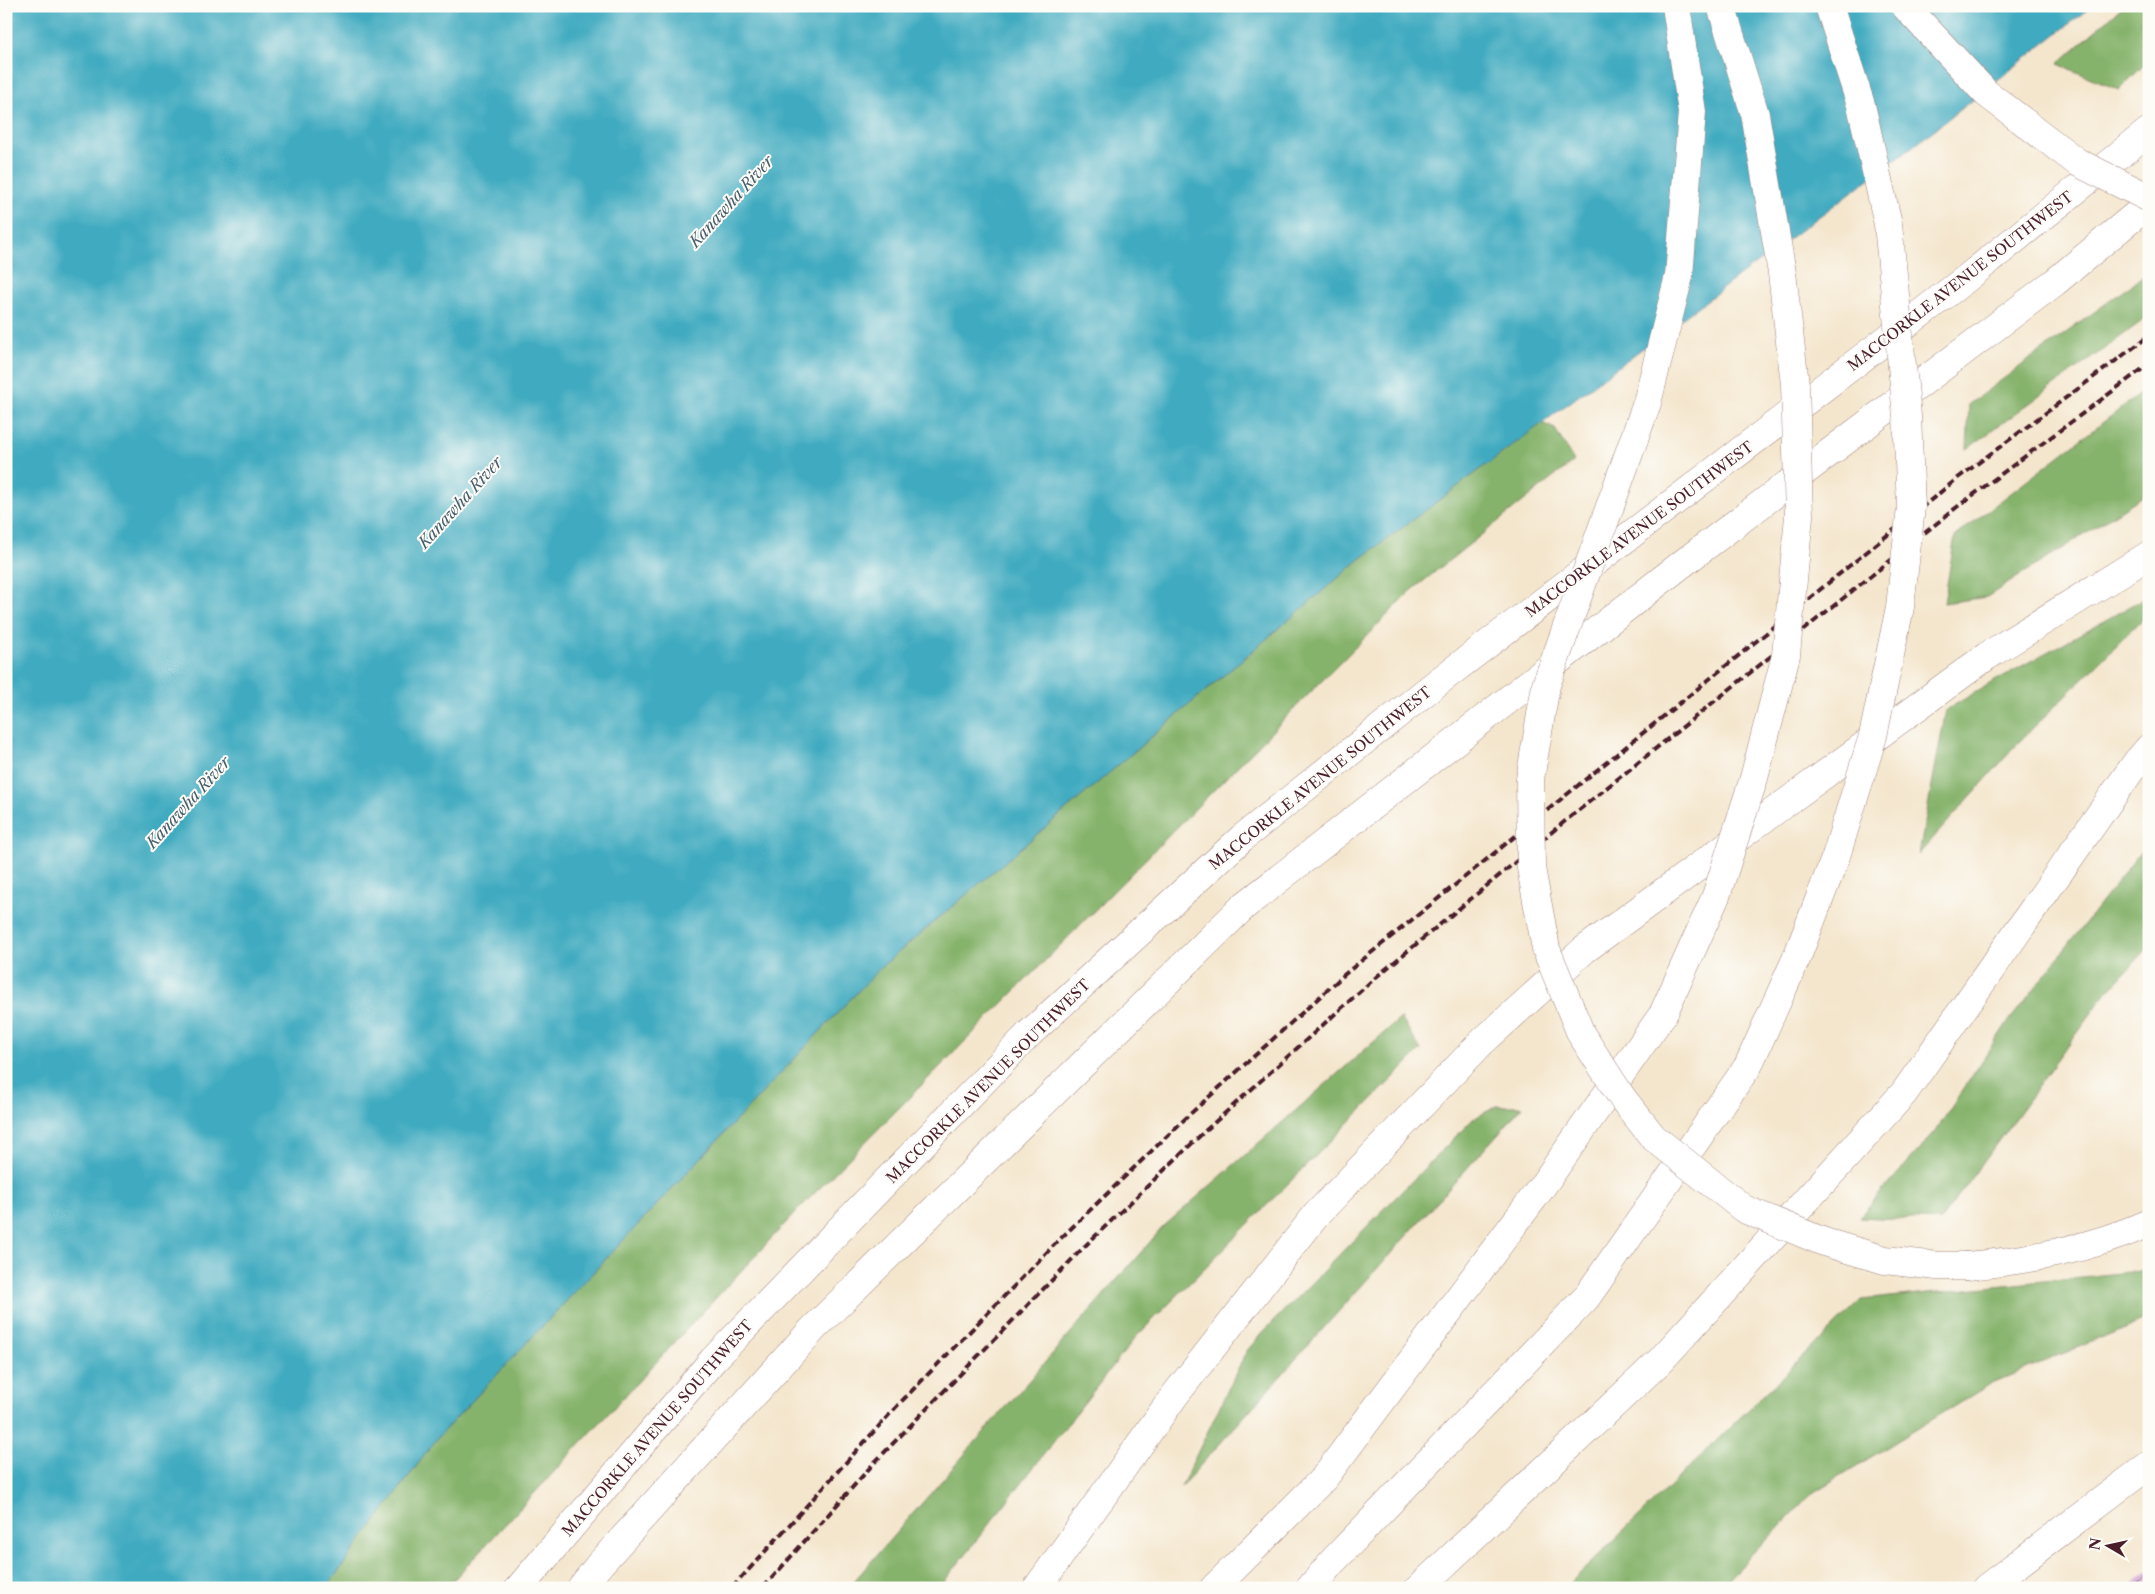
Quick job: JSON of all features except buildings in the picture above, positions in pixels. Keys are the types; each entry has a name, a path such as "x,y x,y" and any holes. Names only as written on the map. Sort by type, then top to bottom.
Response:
{"main road":[{"path":"1676,6 1692,112 1678,276 1647,403 1546,685 1530,779 1531,868 1546,949 1581,1034 1622,1099 1653,1137 1744,1208 1824,1242 1885,1260 1937,1266 1967,1266 2016,1261 2062,1252 2120,1235 2149,1223"},
{"path":"1214,1588 1324,1478 1542,1188 1663,1014 1716,896 1754,778 1786,656 1798,516 1796,384 1782,273 1755,114 1721,6"},
{"path":"1310,1588 1332,1562 1586,1298 1748,1066 1798,958 1836,856 1873,736 1900,607 1911,507 1907,416 1888,224 1860,105 1829,6"},
{"path":"1905,6 1986,93 2077,162 2149,198"},
{"name":"MACCORKLE AVENUE SOUTHWEST","path":"519,1588 713,1360 1030,1034 1242,838 1438,682 1966,278 2149,131"},
{"path":"581,1588 599,1565 813,1329 1244,906 1682,564 2055,282 2149,204"},
{"path":"1037,1588 1175,1395 1317,1214 1482,1042 1592,944 1987,656 2149,555"},
{"path":"1420,1588 1661,1360 1904,1093 2136,763 2149,748"},
{"path":"1986,1588 2149,1465"}],"green space":[{"path":"2123,6 2149,6 2149,60 2119,90 2058,64"},
{"path":"2149,272 2149,316 1967,449 1969,404"},
{"path":"2149,387 2149,492 1987,597 1944,603 1955,536"},
{"path":"1542,423 1555,429 1574,461 1411,591 795,1213 446,1588 326,1588 438,1437 879,969 1359,560"},
{"path":"2149,596 2149,613 2020,741 1919,854 1946,710 1991,683"},
{"path":"2149,841 2149,947 2106,993 1940,1221 1859,1217 1935,1132 2006,1025"},
{"path":"1401,1018 1421,1050 1135,1338 939,1588 848,1588 1163,1227"},
{"path":"1497,1106 1523,1106 1181,1487 1246,1352 1262,1333 1473,1119"},
{"path":"2149,1270 2149,1318 1992,1383 1814,1492 1719,1588 1565,1588 1861,1300"}],"water":[{"name":"Kanawha River","path":"6,6 2092,6 1916,144 1359,560 879,969 438,1437 326,1588 6,1588"}],"railway":[{"path":"732,1588 898,1405 1060,1239 1189,1115 1345,974 1958,478 2149,336"},
{"path":"763,1588 875,1462 1087,1244 1205,1131 1375,978 1564,822 1957,507 2149,364"}]}
